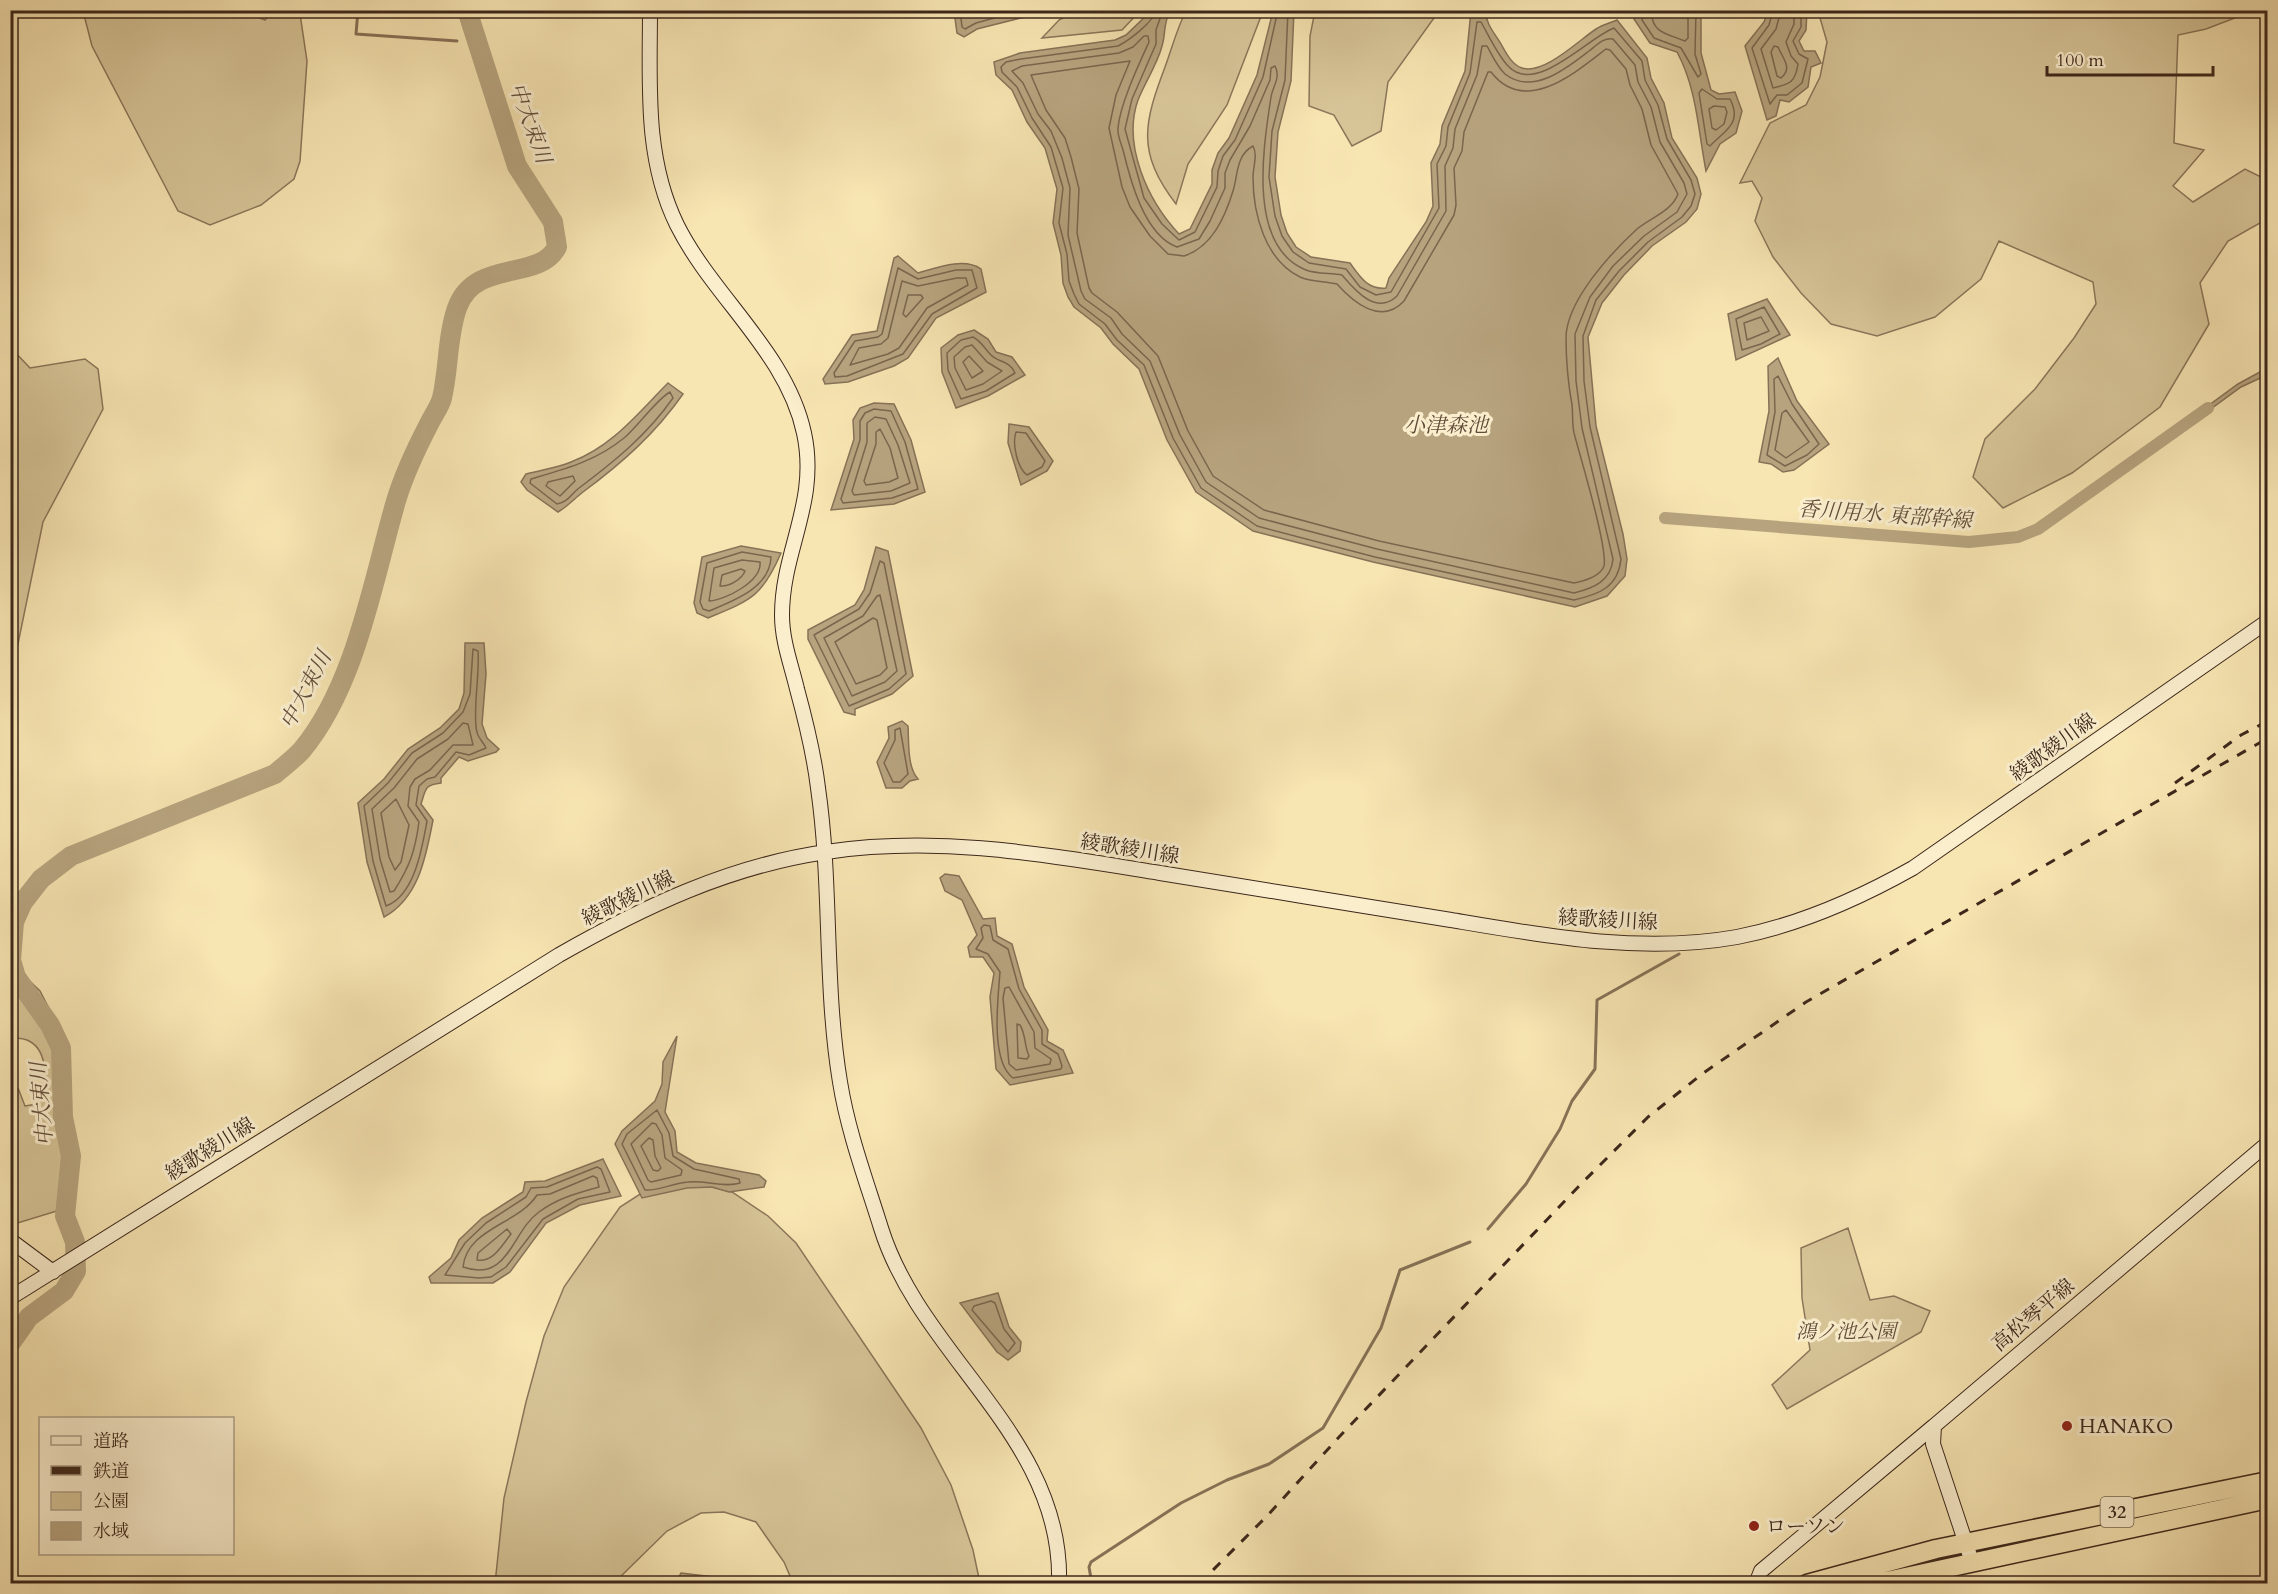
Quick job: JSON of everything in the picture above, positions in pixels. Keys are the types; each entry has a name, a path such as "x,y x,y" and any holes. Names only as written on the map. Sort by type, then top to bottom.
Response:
{"highway":[{"name":"32","path":"1807,1584 1866,1566 1966,1543 2268,1481"},
{"name":"32","path":"1873,1584 2268,1499"}],"main road":[{"path":"650,10 652,145 667,200 688,244 782,377 796,407 804,433 808,486 786,581 782,617 786,653 811,741 825,852 833,1022 840,1082 853,1141 884,1239 912,1296 1029,1463 1051,1517 1060,1565 1059,1584"},
{"name":"綾歌綾川線","path":"10,1298 239,1154 614,924 707,882 751,868 825,852 915,845 970,846 1055,856 1537,935 1624,944 1731,938 1828,910 1870,892 1912,868 2268,621"},
{"name":"高松琴平線","path":"1756,1584 1761,1571 2268,1143"},
{"path":"10,1240 53,1272"},
{"path":"1934,1426 1933,1444 1972,1562"}],"green space":[{"path":"83,11 257,11 255,16 265,20 273,11 300,14 307,61 300,161 294,179 261,205 210,225 178,211 92,46"},
{"path":"1075,11 1140,11 1122,30 1042,38 1059,20"},
{"path":"1186,11 1263,11 1227,105 1188,164 1176,204 1154,169 1149,153 1148,137 1152,105"},
{"path":"1315,11 1439,11 1388,82 1381,131 1352,146 1334,115 1309,106 1310,36"},
{"path":"1818,11 2253,11 2206,29 2178,35 2174,143 2204,150 2173,186 2193,202 2245,169 2267,180 2267,219 2228,241 2200,283 2209,324 2160,407 2072,473 2003,508 1973,477 1985,439 2035,389 2074,338 2096,304 2093,282 1999,241 1981,279 1935,317 1877,336 1831,324 1801,293 1773,257 1755,221 1762,198 1752,181 1740,183 1770,123 1806,105 1820,77 1827,42"},
{"path":"11,348 30,368 85,359 98,369 103,409 43,522 13,668 11,698"},
{"path":"10,962 40,991 60,1030 60,1123 65,1158 57,1211 11,1225 11,1088 18,1088 25,1106 37,1104 43,1089 45,1070 36,1046 27,1040 11,1037"},
{"path":"687,1181 732,1192 768,1216 796,1243 921,1428 951,1485 973,1550 980,1583 793,1583 784,1562 756,1522 724,1512 701,1513 667,1531 614,1583 495,1584 504,1498 526,1402 544,1336 564,1287 620,1207 651,1187"},
{"name":"鴻ノ池公園","path":"1848,1228 1870,1300 1894,1296 1930,1311 1921,1332 1787,1409 1772,1385 1810,1350 1802,1298 1801,1248"}],"water":[{"path":"954,10 1048,11 977,29 964,37 957,33"},
{"name":"小津森池","path":"1152,10 1170,11 1166,20 1160,53 1138,100 1133,135 1141,172 1148,189 1168,221 1179,234 1190,229 1212,184 1212,170 1218,153 1229,138 1257,75 1273,11 1294,11 1291,81 1278,132 1275,177 1281,215 1287,233 1296,247 1311,257 1350,263 1365,282 1380,288 1386,288 1389,278 1426,222 1433,206 1431,163 1440,144 1442,126 1465,71 1471,11 1486,11 1489,24 1507,55 1522,68 1531,69 1551,62 1596,29 1617,20 1647,58 1651,78 1664,103 1672,138 1697,178 1701,194 1697,209 1686,222 1652,246 1624,275 1602,303 1588,337 1596,426 1627,559 1625,576 1607,596 1575,607 1373,562 1253,531 1196,492 1167,440 1139,369 1113,344 1101,328 1074,307 1068,297 1063,283 1061,255 1053,223 1057,189 1045,148 1027,122 1012,90 996,75 994,62 1020,53 1115,40 1126,35"},
{"path":"1640,11 1701,11 1701,53 1711,90 1719,94 1735,92 1742,111 1736,133 1720,144 1706,171 1693,95 1684,66 1677,52 1650,43 1634,19"},
{"path":"1768,11 1807,11 1806,30 1799,41 1804,51 1815,51 1821,63 1811,67 1808,87 1789,102 1780,100 1776,116 1767,120 1745,46 1764,22"},
{"path":"898,256 918,273 941,266 967,264 974,266 981,269 986,292 936,318 908,358 894,366 848,382 825,384 823,379 852,335 877,331 894,258"},
{"path":"1767,299 1790,335 1736,360 1728,314"},
{"path":"974,330 988,339 996,352 1012,357 1025,375 988,396 956,408 942,372 941,348 958,335"},
{"path":"1778,358 1797,401 1829,444 1794,470 1783,472 1771,464 1759,462 1769,411 1768,366"},
{"path":"2267,368 2267,375 2241,387 2197,419 2194,416 2238,384"},
{"path":"668,383 683,394 672,409 624,459 562,510 558,512 527,490 521,482 526,474 566,464 600,447 624,428"},
{"path":"874,403 894,404 911,440 925,492 894,504 831,510 854,439 853,420 860,408"},
{"path":"1009,424 1029,427 1053,461 1047,471 1021,485 1008,443"},
{"path":"741,546 781,553 768,579 754,595 735,606 708,618 697,613 694,603 702,557"},
{"path":"876,547 888,551 913,676 892,694 855,709 855,715 844,712 808,639 808,630 855,605 864,590"},
{"path":"465,643 484,643 486,674 482,724 487,738 499,749 468,761 459,757 441,778 441,783 431,785 426,789 421,804 433,820 424,862 405,899 384,917 367,862 358,803 384,779 408,749 440,728 459,709 464,693"},
{"path":"902,721 908,726 910,761 918,779 910,781 902,788 886,788 877,762 889,738 888,727"},
{"path":"945,874 959,876 983,919 995,918 997,936 1012,944 1024,987 1048,1030 1047,1041 1063,1050 1073,1073 1010,1085 996,1069 990,997 994,973 983,957 970,957 968,947 977,935 962,900 945,891 940,878"},
{"path":"677,1036 665,1112 675,1131 677,1152 696,1163 759,1175 766,1181 764,1187 729,1192 712,1187 687,1188 642,1198 615,1144 622,1131 655,1101 662,1084 663,1062"},
{"path":"603,1159 621,1196 580,1205 546,1223 510,1272 493,1283 431,1283 429,1277 451,1258 459,1240 482,1218 523,1192 525,1182 545,1181"},
{"path":"998,1293 1009,1327 1021,1342 1020,1351 1008,1360 997,1352 960,1303"},
{"path":"681,1573 714,1577 727,1583 681,1583 678,1579"}],"waterway":[{"path":"358,10 356,34 457,41"},
{"name":"中大束川","path":"10,1344 29,1317 64,1291 76,1271 75,1242 65,1216 71,1156 63,1117 61,1048 50,1025 16,977 11,960 14,922 23,902 41,879 71,856 275,774 302,750 321,724 336,695 361,631 399,491 442,398 451,330 457,308 466,292 478,282 536,264 548,258 557,247 553,222 517,166 467,10"},
{"name":"中大束川","path":"473,42 478,42"},
{"name":"香川用水 東部幹線","path":"1665,518 1969,542 2018,537 2038,529 2208,408"},
{"path":"1488,1229 1526,1184 1560,1129 1572,1101 1595,1069 1597,1000 1679,954"},
{"path":"1092,1584 1089,1567 1091,1562 1181,1503 1227,1480 1269,1464 1323,1428 1381,1328 1400,1270 1470,1242"},
{"path":"10,1331 16,1333"}],"railway":[{"path":"2175,783 2241,735 2268,721"},
{"path":"1199,1584 1267,1516 1340,1436 1582,1183 1648,1117 1702,1074 1806,1002 2268,738"}],"place":[{"name":"HANAKO","path":"2067,1426"},
{"name":"ローソン","path":"1754,1526"}]}
